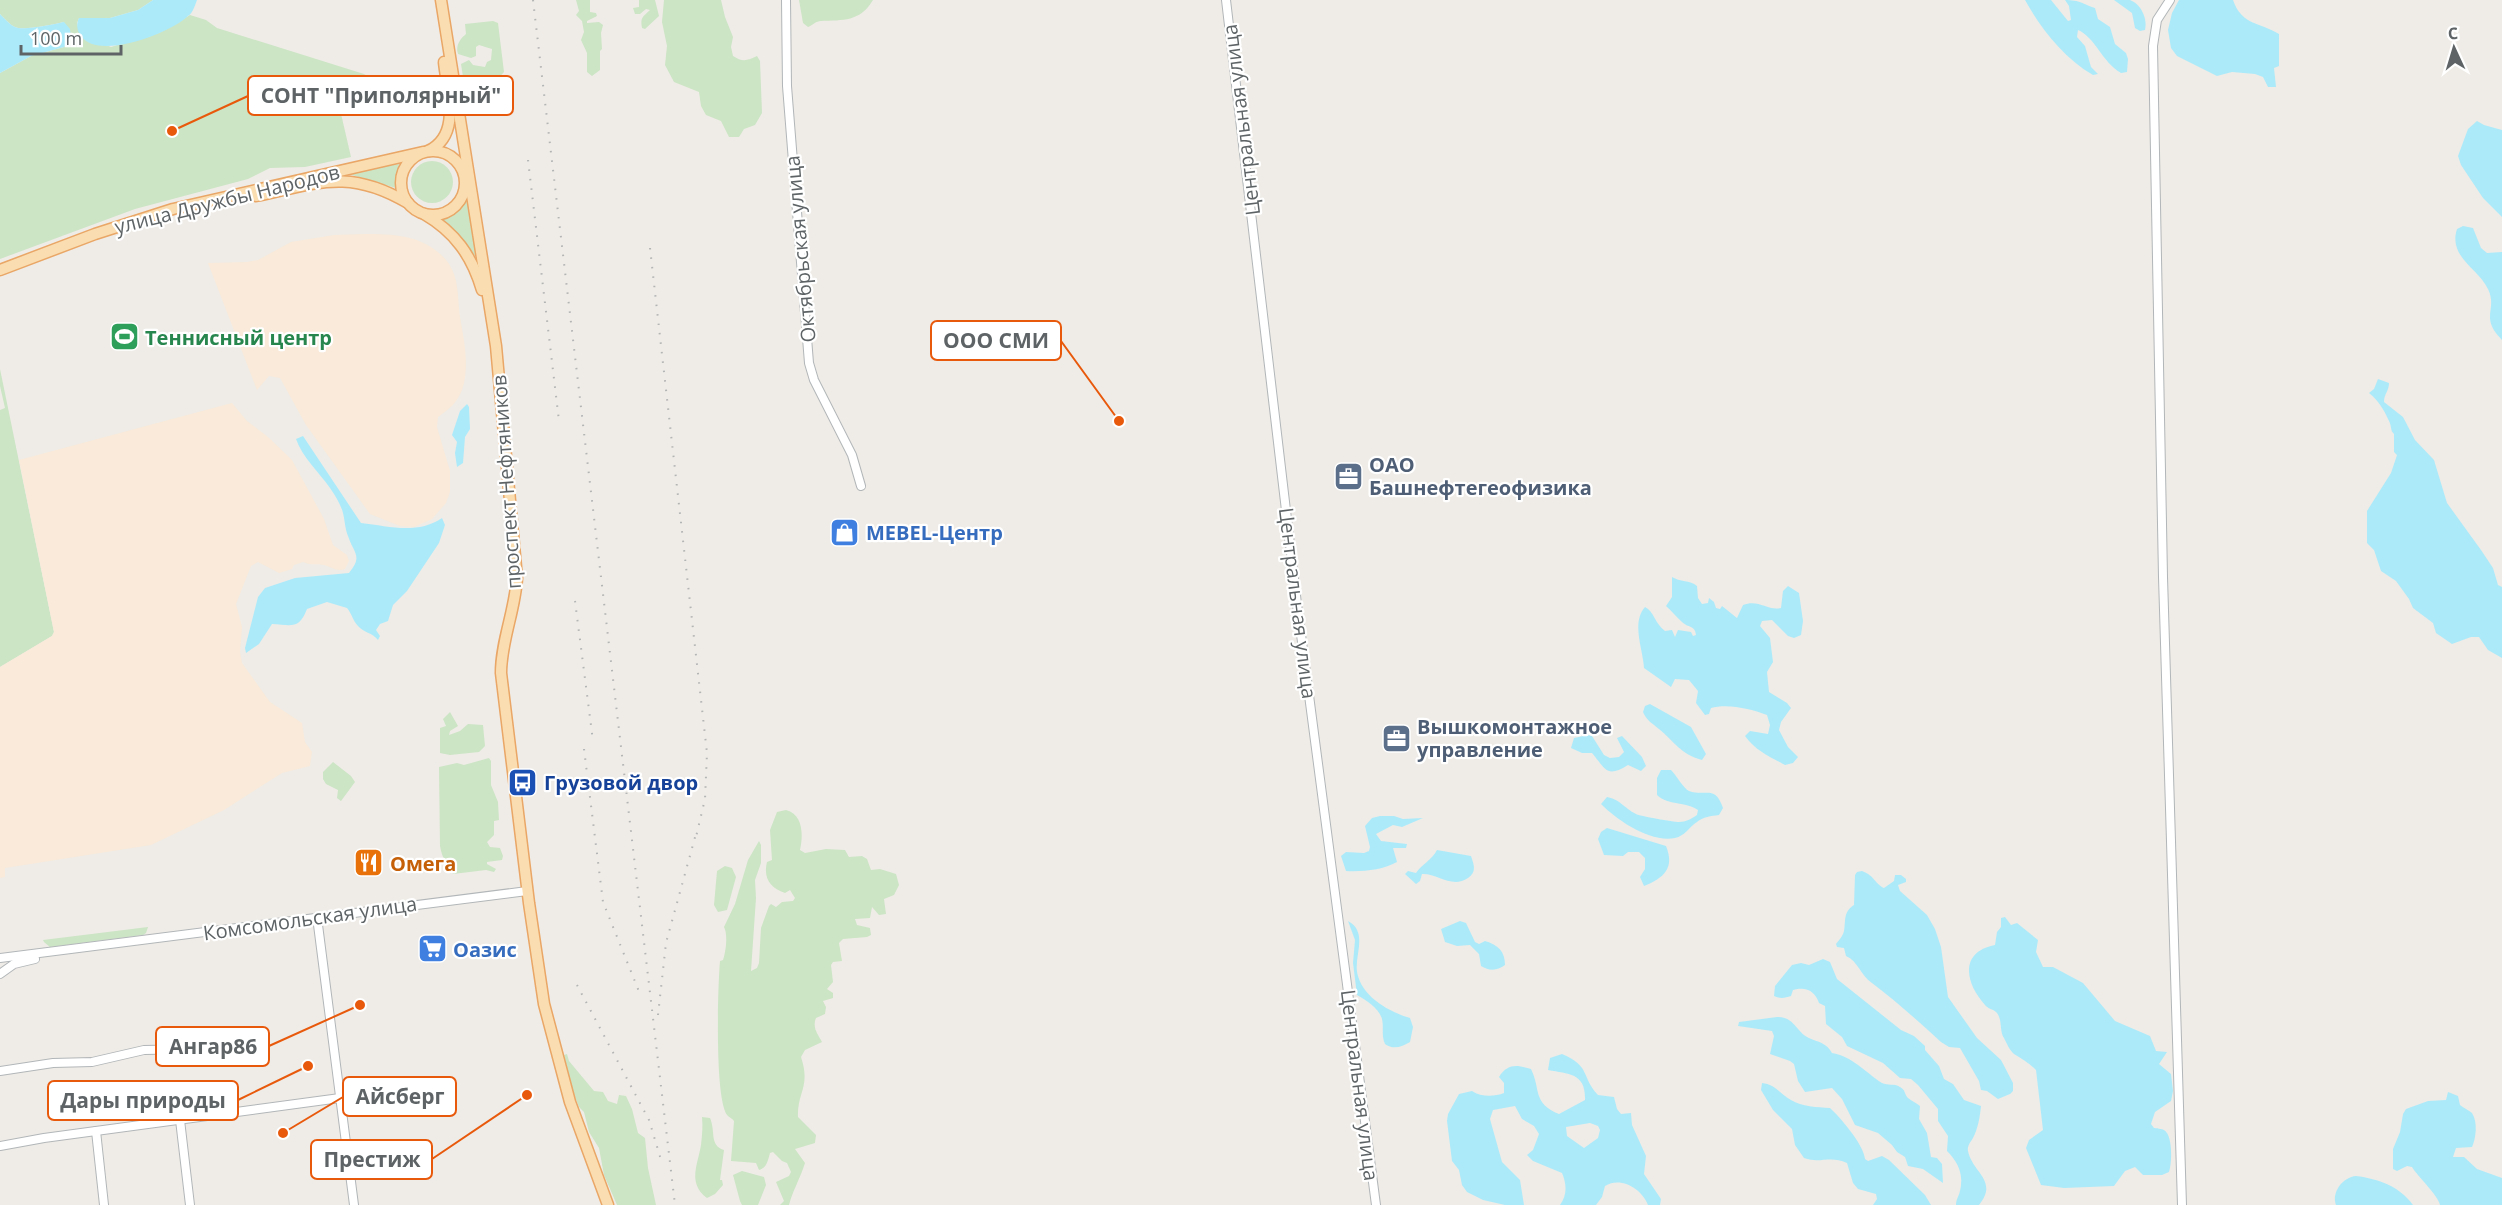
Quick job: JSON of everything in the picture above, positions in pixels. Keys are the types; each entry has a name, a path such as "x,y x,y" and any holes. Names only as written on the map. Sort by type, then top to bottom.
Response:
{"main road":[{"name":"проспект Нефтяников","path":"441,0 496,346 517,578 514,603 503,649 501,674 527,891 541,989 552,1041 570,1102 608,1205"},
{"path":"443,14 442,47 450,125 444,139 412,158 402,171 401,188 408,203 451,233 470,258 478,278 496,346"},
{"path":"422,213 438,214 454,207 463,193 463,149"},
{"path":"425,151 440,151 451,156 460,165 473,203"},
{"name":"улица Дружбы Народов","path":"0,270 95,234 174,209 425,151"},
{"name":"улица Дружбы Народов","path":"0,278 71,250 164,219 225,202 315,183 361,182 384,189 408,203"}],"street":[{"name":"Октябрьская улица","path":"786,0 787,86 809,363 814,380 852,455 861,486"},
{"name":"Центральная улица","path":"1226,0 1297,604 1376,1205"},
{"path":"2170,0 2157,20 2153,46 2163,577 2182,1205"},
{"name":"Комсомольская улица","path":"0,958 527,891"},
{"path":"317,917 354,1205"},
{"name":"Комсомольская улица","path":"0,974 9,966 20,962 66,954 93,946"},
{"path":"0,1071 53,1064 92,1062 144,1050 196,1049 255,1041"},
{"path":"0,1146 340,1098"},
{"path":"180,1120 190,1205"},
{"path":"96,1131 104,1205"}],"green space":[{"path":"0,0 153,0 138,10 110,18 79,18 77,23 80,35 111,47 163,31 190,15 206,20 217,28 364,74 391,91 339,105 351,157 305,167 270,168 248,179 135,209 0,259 0,73 31,56 64,47 64,22 31,28 15,27 0,14"},
{"path":"576,0 590,0 590,12 596,13 597,16 587,23 599,22 603,25 600,70 592,76 587,72 587,53 581,40 584,32 582,21 576,15 579,11"},
{"path":"639,0 655,0 659,16 645,29 642,28 642,19 650,10 646,9 640,14 635,14 633,8 639,7"},
{"path":"664,0 721,0 733,37 731,47 733,56 745,60 757,56 760,61 762,113 755,125 744,129 739,137 729,137 721,121 706,115 701,106 699,92 674,82 665,65 667,46 662,22"},
{"path":"799,0 873,0 857,16 844,20 819,21 808,27 803,23"},
{"path":"493,21 498,23 504,72 494,80 472,84 471,80 463,77 461,64 469,60 473,65 485,67 491,60 492,49 479,45 476,47 476,56 471,58 458,54 460,40 466,34 465,24"},
{"path":"432,161 447,167 453,182 447,197 432,203 417,197 411,182 417,167"},
{"path":"399,164 396,188 352,175 353,172"},
{"path":"466,198 478,253 475,256 457,233 442,219 456,211"},
{"path":"0,369 54,632 52,636 0,667 0,410 5,408 0,386"},
{"path":"450,712 458,726 450,731 449,735 460,731 468,724 483,725 485,746 479,752 450,755 440,753 440,728 446,726 443,719"},
{"path":"489,758 491,785 498,802 499,820 494,821 494,835 487,842 490,847 500,848 502,860 487,862 496,869 494,872 486,870 453,874 443,858 440,846 439,767 457,763 464,765"},
{"path":"333,762 355,782 341,801 337,798 338,790 326,784 323,779 323,772"},
{"path":"786,810 796,816 799,821 802,833 800,850 805,853 826,849 845,850 849,857 862,856 867,859 871,870 880,869 896,874 899,885 894,895 884,899 886,914 879,915 872,907 870,918 855,919 857,925 870,928 871,935 843,939 839,943 842,961 833,962 831,965 833,982 827,989 833,993 833,998 823,1001 826,1007 825,1014 816,1018 815,1022 816,1031 822,1042 805,1050 801,1057 805,1076 798,1117 816,1135 815,1143 795,1149 805,1163 789,1205 780,1205 784,1201 776,1182 789,1176 791,1172 787,1163 773,1152 770,1153 765,1166 759,1170 756,1163 731,1161 734,1121 728,1116 721,1089 718,1016 720,961 723,960 726,943 724,927 735,904 748,860 759,841 761,863 755,880 751,971 757,968 759,963 761,928 769,906 771,904 776,907 782,902 793,901 795,898 790,890 785,893 775,888 769,882 766,873 767,862 772,860 770,830 777,812"},
{"path":"725,866 732,868 736,877 727,910 718,912 714,905 717,871"},
{"path":"148,927 143,935 50,947 43,940"},
{"path":"567,1054 569,1061 594,1091 603,1092 608,1101 617,1104 619,1095 626,1096 638,1133 645,1138 648,1168 656,1205 617,1205 604,1175 599,1148 589,1132 584,1112 579,1107 573,1092 564,1055"},
{"path":"702,1117 710,1118 716,1145 724,1150 720,1180 723,1185 715,1194 707,1198 697,1186 695,1173 701,1142"},
{"path":"742,1171 764,1177 766,1185 758,1205 742,1205 740,1201 733,1175"}],"sand":[{"path":"334,235 395,235 422,242 446,260 456,282 466,354 466,372 458,399 438,417 437,427 450,471 450,492 446,503 432,519 414,527 400,526 370,514 306,425 280,378 269,376 257,390 208,263 258,260 291,242"},
{"path":"232,403 247,421 292,460 324,519 333,545 347,555 349,561 342,570 303,562 279,573 258,562 251,566 236,604 242,627 240,652 242,663 270,702 302,723 305,742 312,752 310,766 282,773 224,810 151,845 5,868 5,877 0,878 0,667 52,636 54,632 19,460"}],"water":[{"path":"153,0 197,0 191,13 179,23 134,42 102,46 90,43 79,32 77,25 79,18 110,18 138,10"},
{"path":"2025,0 2051,0 2068,21 2071,20 2069,6 2065,0 2078,1 2095,8 2098,19 2110,27 2115,44 2126,53 2127,72 2121,73 2114,68 2089,38 2078,30 2077,37 2085,46 2091,67 2098,74 2093,75 2082,68 2054,42 2038,22"},
{"path":"2114,0 2134,2 2144,17 2145,30 2140,31 2135,28 2132,13"},
{"path":"2179,0 2233,0 2241,15 2246,19 2279,34 2279,66 2274,68 2276,87 2268,87 2263,77 2255,74 2232,72 2217,76 2177,56 2171,48 2168,30 2172,13"},
{"path":"0,14 11,25 19,28 64,22 70,29 71,39 64,47 31,56 0,73"},
{"path":"2477,121 2502,130 2502,217 2483,198 2461,165 2458,156 2468,129"},
{"path":"2463,226 2473,228 2481,248 2487,253 2502,252 2502,340 2495,332 2490,319 2491,296 2488,289 2465,262 2457,247 2455,239 2457,229"},
{"path":"2378,379 2389,383 2384,402 2403,417 2415,440 2434,460 2447,503 2493,568 2498,585 2502,587 2502,658 2488,650 2479,637 2471,637 2452,644 2436,633 2433,623 2413,608 2396,581 2381,571 2374,550 2367,543 2367,511 2391,473 2397,455 2394,452 2394,434 2389,421 2376,399 2369,393 2374,389"},
{"path":"467,404 470,429 465,437 463,463 457,467 455,453 457,442 452,435 460,411"},
{"path":"303,436 361,523 413,528 442,518 445,525 439,543 407,591 393,605 388,621 380,624 376,630 380,636 378,640 358,626 347,608 327,602 307,609 301,620 294,625 272,624 259,644 246,653 245,648 258,597 265,588 295,578 349,573 356,563 356,555 347,533 341,507 299,446 296,439"},
{"path":"1672,577 1697,586 1698,598 1702,604 1708,603 1709,598 1714,602 1716,608 1720,609 1722,606 1737,618 1743,605 1754,603 1771,608 1781,608 1783,591 1788,586 1799,593 1803,621 1801,635 1794,638 1788,636 1772,620 1762,621 1760,626 1770,638 1773,662 1767,672 1769,692 1791,708 1781,722 1779,730 1788,747 1798,757 1793,763 1785,765 1769,756 1754,746 1745,736 1750,731 1768,734 1770,725 1767,715 1724,706 1711,708 1709,714 1705,715 1696,703 1698,691 1689,680 1675,679 1671,687 1644,668 1638,628 1641,613 1645,607 1651,611 1665,631 1672,630 1675,637 1678,630 1696,635 1693,628 1684,624 1666,606 1672,597"},
{"path":"1650,704 1691,727 1706,754 1702,760 1683,751 1648,720 1643,712 1645,706"},
{"path":"1592,736 1604,755 1610,758 1619,757 1624,752 1617,738 1622,736 1642,757 1646,766 1641,771 1628,765 1615,771 1607,770 1592,753 1582,753 1571,748 1574,738"},
{"path":"1661,770 1671,770 1689,791 1717,796 1723,808 1719,815 1702,819 1678,837 1665,839 1635,829 1601,804 1607,797 1639,815 1676,822 1686,821 1697,815 1698,810 1693,807 1667,801 1657,795 1657,778"},
{"path":"1394,816 1403,819 1423,818 1402,827 1393,825 1376,834 1381,841 1407,844 1406,848 1393,848 1397,862 1372,870 1346,871 1341,856 1346,852 1369,851 1365,826 1372,818"},
{"path":"1607,828 1666,846 1669,860 1666,871 1662,876 1644,886 1640,877 1645,869 1645,858 1639,852 1628,852 1623,856 1604,855 1598,839 1601,832"},
{"path":"1437,850 1471,856 1474,865 1473,873 1468,878 1456,882 1422,874 1420,881 1416,884 1405,874 1408,871 1416,873"},
{"path":"1862,871 1884,888 1894,881 1895,875 1901,875 1906,879 1906,882 1898,885 1900,891 1927,915 1935,929 1941,947 1948,997 1977,1038 2001,1060 2013,1083 2013,1091 2010,1094 1998,1099 1987,1091 1981,1090 1979,1081 1960,1048 1949,1047 1941,1042 1868,980 1854,961 1846,956 1844,948 1837,947 1836,944 1843,933 1847,913 1854,905 1855,875"},
{"path":"2005,917 2011,925 2017,923 2038,940 2036,952 2043,967 2053,967 2083,983 2115,1021 2150,1036 2156,1051 2167,1052 2159,1064 2171,1074 2173,1091 2171,1101 2155,1112 2151,1124 2154,1128 2164,1130 2169,1137 2171,1162 2169,1172 2162,1175 2143,1175 2135,1167 2125,1171 2114,1186 2064,1188 2041,1185 2026,1148 2029,1140 2043,1130 2036,1070 2011,1051 2003,1035 1998,1015 1978,996 1970,978 1969,969 1975,954 1995,945 1997,932 2001,927 2001,918"},
{"path":"1348,921 1358,932 1357,969 1361,984 1379,1003 1410,1018 1413,1027 1410,1042 1404,1045 1394,1047 1385,1044 1383,1022 1378,1011 1357,995 1353,963 1355,940"},
{"path":"1460,921 1466,923 1475,942 1479,944 1485,941 1500,949 1505,965 1493,970 1487,969 1481,966 1479,954 1470,945 1457,946 1445,942 1441,929"},
{"path":"1823,959 1830,962 1837,979 1901,1030 1914,1036 1925,1046 1925,1050 1939,1066 1944,1079 1953,1084 1964,1100 1981,1106 1975,1134 1968,1149 1970,1158 1985,1183 1984,1197 1979,1205 1956,1205 1961,1185 1959,1169 1947,1151 1948,1136 1938,1121 1938,1109 1918,1085 1911,1079 1900,1078 1883,1063 1847,1046 1842,1037 1826,1024 1825,1006 1819,1003 1809,990 1793,990 1789,997 1774,996 1775,986 1792,965 1801,963 1809,965"},
{"path":"1777,1017 1787,1019 1809,1038 1825,1045 1832,1053 1852,1061 1882,1083 1902,1088 1908,1098 1920,1106 1919,1119 1927,1133 1931,1157 1937,1158 1942,1164 1943,1183 1923,1169 1908,1166 1905,1157 1878,1133 1855,1125 1842,1099 1832,1088 1805,1092 1798,1081 1794,1064 1770,1054 1774,1036 1772,1031 1738,1026 1739,1022"},
{"path":"1562,1054 1571,1058 1582,1068 1598,1095 1614,1097 1621,1114 1631,1113 1632,1125 1646,1156 1644,1174 1661,1199 1660,1205 1648,1205 1636,1189 1618,1182 1605,1186 1602,1197 1596,1205 1560,1205 1566,1190 1562,1173 1533,1161 1527,1155 1533,1150 1539,1134 1534,1126 1522,1119 1515,1106 1493,1110 1490,1119 1502,1162 1520,1180 1524,1205 1505,1205 1483,1200 1467,1192 1462,1185 1459,1170 1452,1161 1447,1121 1448,1114 1459,1094 1472,1091 1488,1096 1504,1093 1504,1083 1499,1077 1502,1072 1513,1066 1531,1069 1541,1100 1550,1110 1559,1114 1585,1100 1585,1091 1583,1084 1575,1076 1548,1070 1550,1058","holes":["1590,1123 1598,1126 1600,1130 1598,1138 1584,1148 1567,1136 1566,1127"]},
{"path":"1762,1083 1770,1085 1787,1098 1800,1104 1830,1108 1856,1139 1865,1159 1868,1161 1882,1156 1889,1160 1925,1195 1931,1205 1873,1205 1877,1199 1876,1194 1858,1189 1853,1183 1847,1163 1804,1158 1795,1145 1792,1129 1773,1110 1761,1090"},
{"path":"2448,1092 2458,1096 2460,1105 2472,1113 2476,1126 2472,1147 2456,1148 2453,1157 2464,1157 2477,1169 2502,1178 2502,1205 2440,1205 2436,1196 2412,1167 2407,1166 2397,1171 2393,1169 2393,1149 2406,1109 2428,1101 2446,1100"},
{"path":"2356,1176 2388,1184 2413,1205 2336,1205 2335,1195 2339,1186 2347,1179"}],"railway":[{"path":"533,0 675,1205"},
{"path":"528,160 559,421"},
{"path":"650,248 707,753 705,799 696,837"},
{"path":"575,601 593,741"},
{"path":"584,749 603,902 640,994"},
{"path":"658,1015 666,943 697,830"},
{"path":"577,985 649,1120 662,1163"}],"place":[{"name":"СОНТ \"Приполярный\"","path":"172,131"},
{"name":"Теннисный центр","path":"124,337"},
{"name":"ООО СМИ","path":"1119,421"},
{"name":"ОАО Башнефтегеофизика","path":"1348,476"},
{"name":"MEBEL-Центр","path":"845,532"},
{"name":"Вышкомонтажное управление","path":"1396,738"},
{"name":"Грузовой двор","path":"523,782"},
{"name":"Омега","path":"369,863"},
{"name":"Оазис","path":"432,949"},
{"name":"Ангар86","path":"360,1005"},
{"name":"Дары природы","path":"308,1066"},
{"name":"Престиж","path":"527,1095"},
{"name":"Айсберг","path":"283,1133"}]}
